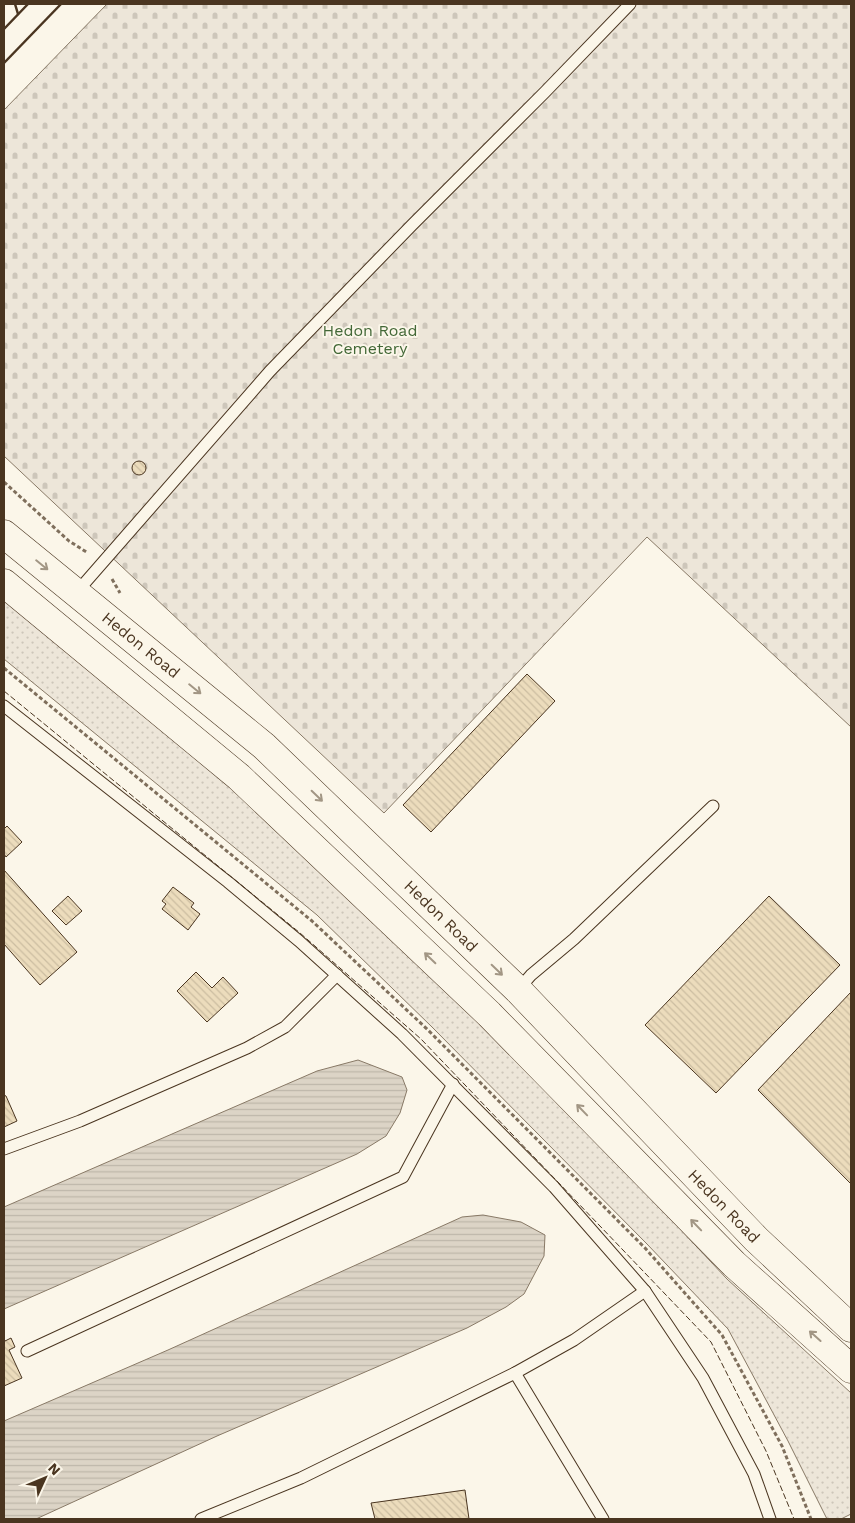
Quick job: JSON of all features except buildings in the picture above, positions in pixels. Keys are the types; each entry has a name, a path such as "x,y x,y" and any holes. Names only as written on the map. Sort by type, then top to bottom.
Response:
{"highway":[{"name":"Hedon Road","path":"4,534 264,746 518,990 756,1239 851,1328"},
{"name":"Hedon Road","path":"4,583 239,777 488,1014 734,1264 851,1369"}],"lane":[{"path":"76,593 270,371 630,4"},
{"path":"4,706 228,882 299,941 402,1034 554,1187 645,1291 703,1378 754,1474 770,1519"},
{"path":"518,990 531,975 574,939 713,806"},
{"path":"4,1149 80,1121 247,1048 285,1027 337,975"},
{"path":"27,1351 403,1177 453,1084"},
{"path":"201,1519 301,1478 515,1373 574,1340 645,1291"},
{"path":"515,1373 603,1519"}],"green space":[{"name":"Hedon Road Cemetery","path":"107,4 851,4 851,727 647,537 384,813 4,456 4,110"},
{"path":"4,594 232,781 483,1019 727,1279 851,1393 851,1514 841,1519 827,1519 728,1329 647,1244 432,1027 317,915 4,659"}],"shaded area":[{"path":"358,1060 402,1077 407,1090 400,1113 386,1136 357,1154 4,1309 4,1207 317,1071"},
{"path":"483,1215 521,1222 545,1235 544,1256 524,1294 506,1307 467,1328 217,1436 36,1519 4,1519 4,1421 168,1350 462,1217"}],"fence":[{"path":"4,691 300,933 421,1039 711,1342 766,1451 794,1519"}],"wall":[{"path":"15,4 18,14"},
{"path":"4,29 28,4"},
{"path":"4,63 61,4"}]}
